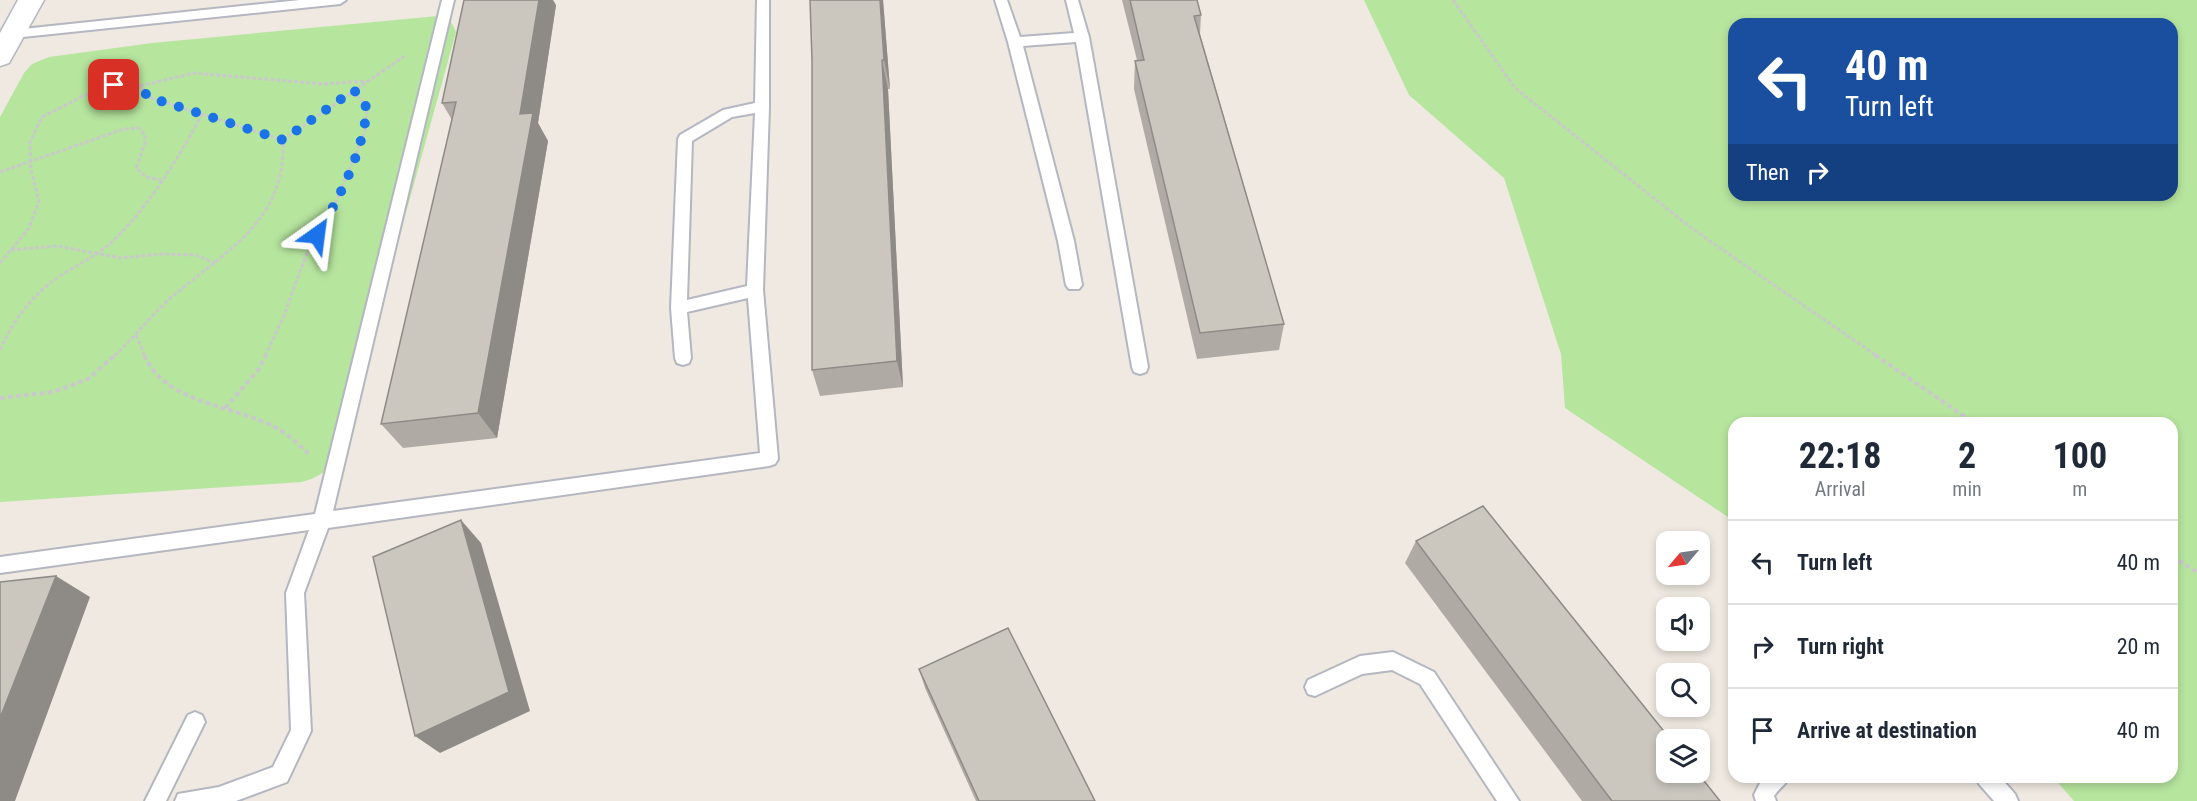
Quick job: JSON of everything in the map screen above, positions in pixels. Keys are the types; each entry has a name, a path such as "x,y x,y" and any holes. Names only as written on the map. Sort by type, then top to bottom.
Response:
{"street":[{"path":"0,57 31,0"}],"lane":[{"path":"13,34 340,0"},
{"path":"185,801 219,797 280,775 301,731 295,593 322,520 448,0"},
{"path":"0,565 770,459 755,290 762,107 763,0"},
{"path":"1001,0 1015,42 1066,241 1074,285"},
{"path":"1072,0 1082,37 1140,368"},
{"path":"1015,42 1082,37"},
{"path":"682,358 679,308 685,139 728,113 762,107"},
{"path":"679,308 755,290"},
{"path":"1315,687 1360,664 1393,661 1427,678 1509,801"},
{"path":"155,801 195,722"},
{"path":"1766,801 1764,795 1771,783"},
{"path":"1992,783 2008,801"}],"path":[{"path":"1453,0 1515,88 1694,230 1965,417"},
{"path":"283,140 440,31"},
{"path":"0,263 29,228 39,201 31,161 30,142 42,117 81,97 114,85 140,86 194,73 324,84 367,81"},
{"path":"140,86 148,97 283,140"},
{"path":"225,408 259,369 283,318 308,250 335,204 361,141 365,131 367,108 354,90"},
{"path":"0,350 8,328 34,295 61,275 97,255 118,235 185,147 202,114"},
{"path":"0,172 124,129 138,128 145,135 146,143 136,168 146,177 161,180"},
{"path":"0,398 53,392 88,379 136,335 177,291 216,263 253,229 273,197 284,164 283,140"},
{"path":"10,250 57,246 121,258 160,254 196,255 216,263"},
{"path":"136,335 149,365 169,387 280,430 309,454 311,465"},
{"path":"2178,560 2197,572"}],"green space":[{"path":"1364,0 2197,0 2197,801 2074,801 2058,783 2178,783 2178,417 1728,417 1728,517 1565,408 1561,354 1504,178 1409,95"},
{"path":"438,16 450,21 456,32 338,458 334,463 322,473 302,482 0,502 0,117 24,73 32,64 49,57 152,43"}],"building":[{"path":"464,0 539,0 520,114 533,113 478,413 381,424 456,102 442,103"},
{"path":"810,0 880,0 897,361 812,370"},
{"path":"1130,0 1197,0 1201,15 1194,16 1284,324 1200,333 1135,61 1144,60"},
{"path":"1483,506 1662,729 1656,729 1656,783 1706,783 1720,801 1612,801 1416,541"},
{"path":"461,520 509,692 415,736 373,557"},
{"path":"56,576 0,718 0,582"},
{"path":"1008,628 1095,801 979,801 919,669"}],"route":[{"path":"114,85 140,86 148,97 283,140 354,90 367,108 365,131 335,204 317,235"}]}
